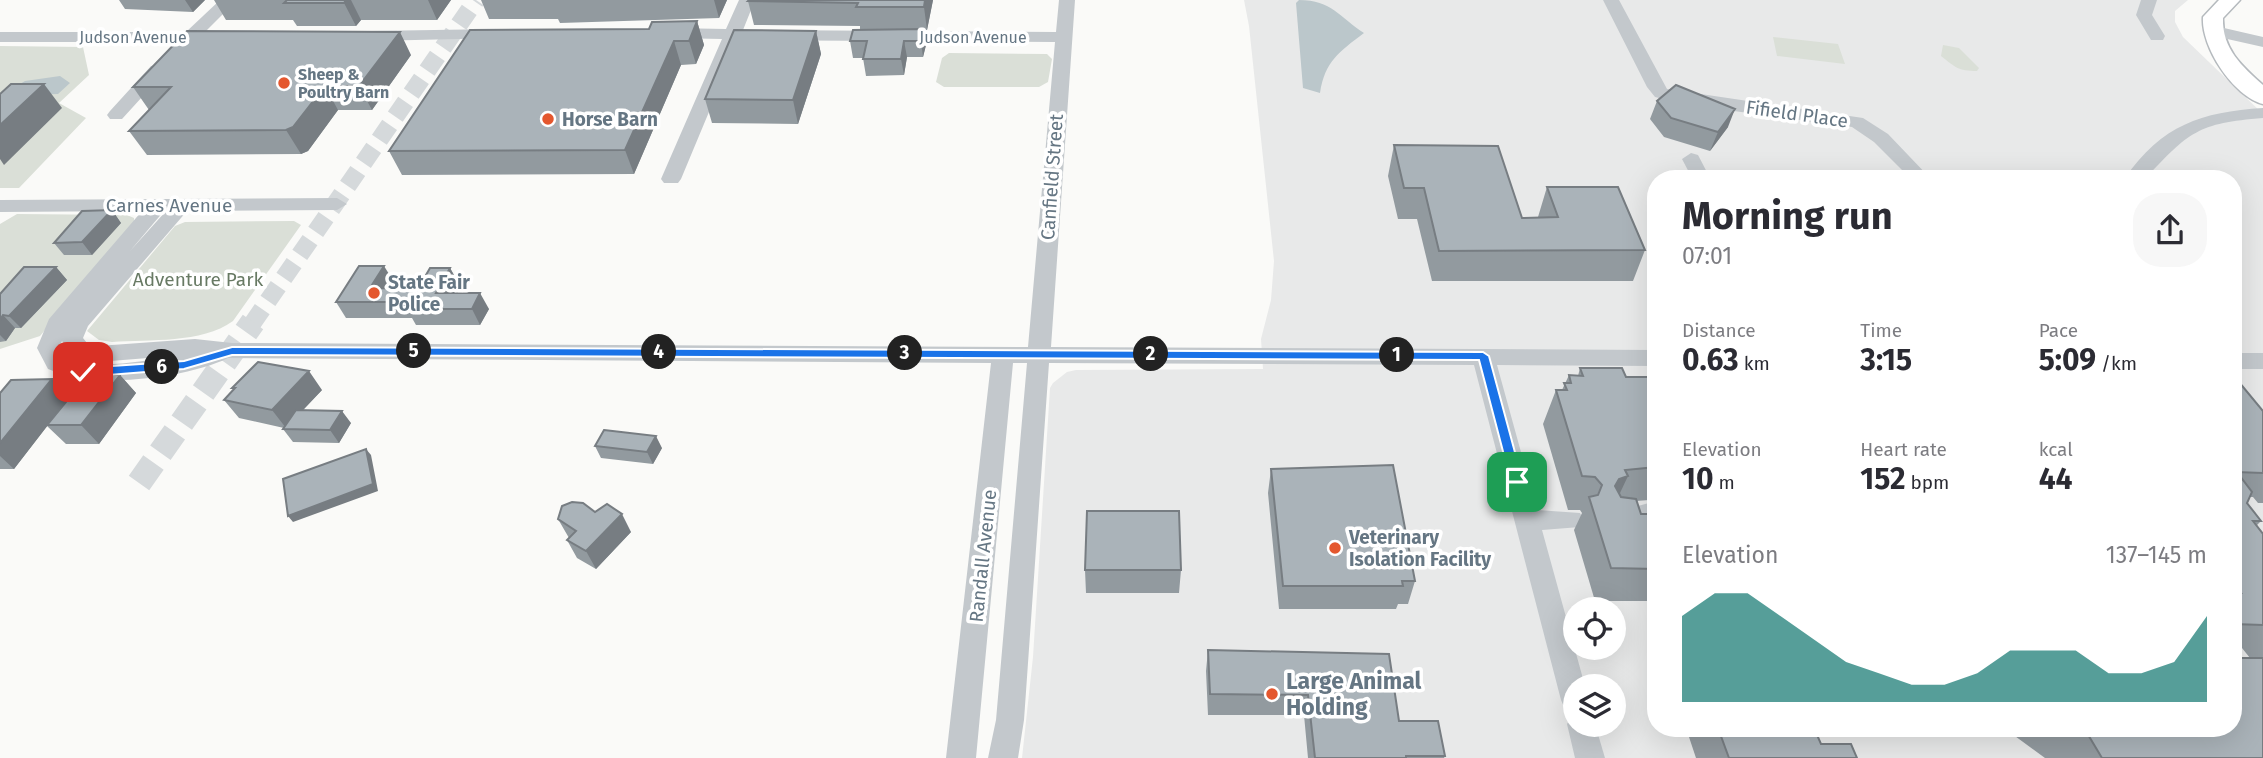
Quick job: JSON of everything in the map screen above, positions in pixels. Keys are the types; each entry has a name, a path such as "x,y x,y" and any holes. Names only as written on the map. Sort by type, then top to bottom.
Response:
{"main road":[{"path":"2230,0 2213,17 2211,30 2222,55 2263,97"}],"street":[{"path":"116,115 229,0"},
{"path":"671,179 747,0"},
{"name":"Canfield Street","path":"1038,353 1066,0"},
{"name":"Fifield Place","path":"1611,0 1656,88 1665,95 1857,122 1881,138 1912,170"},
{"path":"2149,0 2144,15 2157,36"},
{"path":"2211,30 2263,42"},
{"name":"Judson Avenue","path":"653,33 851,38 1063,37"},
{"path":"353,36 514,34"},
{"name":"Judson Avenue","path":"0,37 234,37"},
{"path":"2143,170 2169,140 2185,130 2212,120 2263,113"},
{"path":"1691,159 1697,170"},
{"name":"Carnes Avenue","path":"0,206 337,204"},
{"path":"159,205 57,324 46,345 52,362 69,371 97,372 184,365 232,351"},
{"path":"181,205 79,323 72,339 79,349 97,354 194,347 232,351 1647,358"},
{"name":"Randall Avenue","path":"961,758 1003,353"},
{"name":"Randall Avenue","path":"1003,758 1010,720 1038,353"},
{"path":"1483,356 1568,674"},
{"path":"2242,361 2263,361"},
{"path":"1615,521 1647,515"},
{"path":"1527,520 1571,520"},
{"path":"1584,737 1590,758"}],"shaded area":[{"path":"1244,0 2188,0 2175,11 2175,22 2183,37 2263,114 2263,758 1022,758 1033,657 1050,388 1067,372 1076,370 1263,369 1261,339 1271,300 1274,261"},
{"path":"1299,0 1327,6 1364,33 1335,58 1325,73 1320,93 1303,88 1296,3"},
{"path":"60,76 70,83 58,94 0,96 25,81"}],"green space":[{"path":"1773,37 1838,44 1845,64 1777,56"},
{"path":"1943,45 1959,48 1979,68 1977,71 1961,69 1950,63 1941,56"},
{"path":"0,46 83,47 89,75 59,103 86,118 19,188 0,188"},
{"path":"949,53 1047,54 1052,59 1048,82 1039,87 944,87 936,82 942,58"},
{"path":"17,214 127,215 134,218 134,225 40,336 0,349 0,224"},
{"name":"Adventure Park","path":"294,221 301,225 233,321 220,328 191,337 112,342 99,340 87,331 175,226 185,222"}],"building":[{"path":"287,0 346,0 344,3 284,3"},
{"path":"749,0 925,0 924,7 856,7 858,3"},
{"name":"Horse Barn","path":"697,21 689,41 674,41 625,150 389,151 470,30 649,29 652,22"},
{"path":"923,29 921,41 904,41 901,59 863,59 867,41 850,41 853,30"},
{"path":"734,30 816,31 793,100 705,99"},
{"path":"187,31 400,32 359,86 325,86 293,127 286,130 129,131 171,87 133,87"},
{"path":"11,84 44,84 0,125 0,94"},
{"path":"1676,85 1735,109 1718,132 1671,118 1657,101"},
{"path":"1394,145 1498,146 1522,218 1558,217 1547,187 1618,187 1645,250 1439,251 1424,188 1404,188"},
{"path":"112,210 82,242 54,243 82,211"},
{"path":"359,266 384,266 370,288 418,289 430,268 450,268 436,293 480,293 472,309 406,309 410,302 336,302"},
{"path":"24,267 56,267 9,316 3,315 0,320 0,294"},
{"path":"258,362 309,371 272,410 224,400"},
{"path":"1580,368 1622,368 1626,377 1647,377 1647,468 1625,470 1628,476 1619,479 1615,486 1621,497 1636,499 1641,514 1647,514 1647,569 1611,568 1589,497 1598,495 1602,485 1595,477 1582,476 1556,390 1567,390 1564,383 1571,383 1569,375 1583,376"},
{"path":"88,375 120,375 81,425 47,425"},
{"path":"52,379 0,443 0,393 11,380"},
{"path":"2242,386 2263,411 2263,473 2242,472"},
{"path":"296,410 342,411 330,430 283,429"},
{"path":"604,430 656,436 647,452 595,446"},
{"path":"366,449 373,484 288,516 283,479"},
{"name":"Veterinary Isolation Facility","path":"1393,465 1415,581 1402,581 1403,586 1283,586 1271,469"},
{"path":"2242,479 2252,492 2247,503 2261,521 2253,521 2263,534 2263,625 2242,624"},
{"path":"572,502 583,503 595,512 607,504 622,514 586,551 567,540 576,531 558,519 562,506"},
{"path":"1087,511 1179,511 1181,570 1085,570"},
{"path":"1208,650 1389,654 1399,721 1438,721 1445,756 1315,758 1308,695 1210,694"},
{"path":"2242,658 2263,658 2263,758 2102,758 2089,737 2242,737"},
{"path":"1721,737 1818,737 1821,744 1851,744 1857,758 1729,758"}],"tunnel":[{"path":"252,324 476,0"},
{"path":"139,483 253,322"}],"place":[{"name":"Sheep & Poultry Barn","path":"284,83"},
{"name":"Horse Barn","path":"548,119"},
{"name":"State Fair Police","path":"374,293"},
{"name":"Veterinary Isolation Facility","path":"1335,548"},
{"name":"Large Animal Holding","path":"1272,694"}],"route":[{"path":"83,372 184,365 232,351 1483,356 1517,482"}]}
